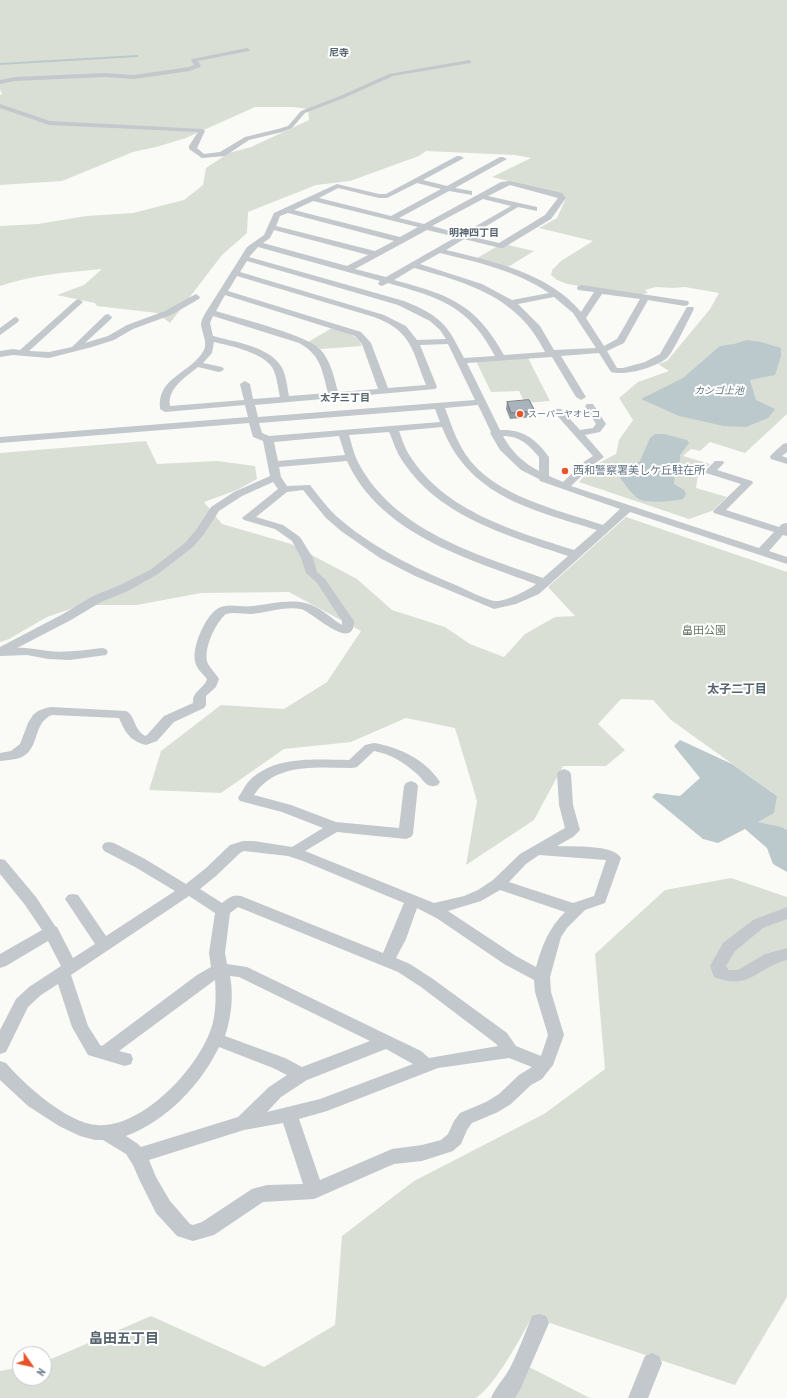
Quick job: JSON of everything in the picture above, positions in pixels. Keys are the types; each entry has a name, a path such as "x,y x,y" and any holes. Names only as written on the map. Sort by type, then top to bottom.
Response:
{"street":[{"path":"0,82 15,79 105,74 134,77 190,69 198,66 194,60 247,50"},
{"path":"0,106 49,123 202,131 193,146 193,149 202,156 212,156 226,152 247,138 290,127 303,112 342,98 391,75 469,62"},
{"path":"236,273 384,318 409,334 432,387 165,409 164,400 173,384 196,364 209,350 211,340 205,323 210,312 252,247 267,236 277,215 337,186 379,196 387,196 460,158"},
{"path":"392,218 503,159"},
{"path":"416,181 469,193"},
{"path":"351,189 364,183"},
{"path":"312,198 426,227 463,236 500,246 548,217 562,198 559,195 510,183 504,184 481,196 426,227 348,269"},
{"path":"481,196 534,209"},
{"path":"365,292 517,205"},
{"path":"287,210 401,240"},
{"path":"272,226 376,254"},
{"path":"257,244 434,294 462,307 484,328 501,358"},
{"path":"438,250 510,270 534,281 554,294 576,311 614,370 623,371 656,361 667,353 687,306 646,297 581,288"},
{"path":"245,258 401,303 423,313 445,329 504,448 520,464 544,479 787,562"},
{"path":"413,265 473,283 511,302 536,326 581,398"},
{"path":"581,319 600,290"},
{"path":"223,292 358,334 366,343 384,391"},
{"path":"511,302 554,294"},
{"path":"0,354 13,352 48,355 73,350 115,336 130,327 168,313 196,297"},
{"path":"462,361 601,350 610,348 621,341 646,297"},
{"path":"22,353 79,302"},
{"path":"210,312 302,341 312,346 322,356 334,395"},
{"path":"73,350 108,318"},
{"path":"0,332 15,320"},
{"path":"210,338 255,352 267,358 276,367 285,399"},
{"path":"413,344 452,341"},
{"path":"196,364 219,369"},
{"path":"245,384 257,435 268,440 446,424"},
{"path":"0,440 481,402"},
{"path":"438,405 455,443 465,460 495,485 522,500 539,507 605,529"},
{"path":"578,433 596,430 601,424 590,406"},
{"path":"558,411 599,457 590,463 564,487"},
{"path":"393,429 404,456 412,467 430,487 451,503 497,527 576,555"},
{"path":"496,433 506,432 525,436 534,444 545,459 543,471 544,479"},
{"path":"343,433 351,458 360,476 379,500 392,511 417,529 462,552 546,583"},
{"path":"268,440 276,477 279,484 284,489"},
{"path":"787,446 775,458 787,461"},
{"path":"274,464 351,458"},
{"path":"520,464 535,463 545,459"},
{"path":"719,463 710,471 748,483 718,511 785,530"},
{"path":"0,652 67,617 97,599 124,588 154,572 189,545 200,532 215,508 238,494 276,477"},
{"path":"0,757 15,754 25,748 35,721 44,712 51,711 121,714 125,716 129,729 134,736 146,741 152,738 169,719 199,705 199,697 212,684 214,679 202,665 200,654 203,640 211,625 222,611 230,609 252,610 268,607 304,606 313,610 340,629 345,629 348,626 348,621 325,588 312,573 307,558 296,539 279,527 248,518 284,489 306,487 330,516 345,529 384,556 418,574 494,605 529,595 546,583 628,508"},
{"path":"761,553 785,530"},
{"path":"0,652 27,651 48,655 70,656 102,652"},
{"path":"411,786 406,834 334,826 280,806 245,798 250,788 261,777 272,772 305,763 352,764 370,748 374,747 406,758 420,767 433,782"},
{"path":"432,909 476,897 487,892 498,884 517,864 537,850 564,837 573,830 566,805 564,774"},
{"path":"294,853 307,842 321,837 334,826"},
{"path":"0,1047 22,1003 35,991 188,890 211,872 235,849 243,846 254,846 294,853 413,900 432,909 510,960 542,977"},
{"path":"109,847 140,863 223,911"},
{"path":"0,1068 8,1078 24,1092 66,1123 85,1131 108,1134 132,1149 163,1207 184,1230 193,1234 207,1229 258,1195 267,1193 314,1191 392,1157 422,1154 447,1146 455,1139 460,1126 466,1118 492,1107 505,1099 545,1065 556,1034 543,992 542,977 547,956 554,936 562,924 580,906 600,899 614,858 608,854 537,850"},
{"path":"0,864 18,883 52,931 66,970 80,1027 94,1050 125,1059"},
{"path":"498,884 576,910"},
{"path":"73,899 104,945"},
{"path":"108,1134 126,1128 151,1114 173,1098 190,1080 215,1039 221,1021 223,983 217,954 223,911 236,900 404,968 502,1038 510,1051"},
{"path":"387,961 398,939 413,900"},
{"path":"787,913 758,924 729,947 718,966 720,973 729,978 740,977 766,960 787,954"},
{"path":"3,956 52,931"},
{"path":"104,1053 203,979 220,970 241,970 415,1056 428,1066"},
{"path":"215,1039 279,1063 301,1075"},
{"path":"244,1123 275,1092 301,1075 387,1042"},
{"path":"137,1156 244,1123 322,1106 436,1062 510,1051 545,1065"},
{"path":"289,1114 303,1153 314,1191"},
{"path":"501,1398 517,1374 539,1322"},
{"path":"638,1398 652,1363"}],"green space":[{"path":"0,0 787,0 787,414 745,453 710,442 700,451 691,449 683,456 710,464 698,475 696,488 727,497 712,511 689,519 579,482 593,466 616,454 619,440 633,420 619,398 638,382 669,371 658,364 667,361 710,309 719,293 685,287 656,287 645,290 648,293 639,295 567,284 557,280 551,275 552,270 561,261 593,241 539,228 557,218 566,198 562,194 492,177 531,158 515,155 426,151 419,156 350,181 316,185 248,212 247,233 222,255 170,323 157,313 97,306 95,303 57,295 84,285 102,269 25,279 0,286 0,226 38,224 86,216 133,213 184,200 203,185 206,168 229,153 251,147 309,120 308,109 293,107 255,107 186,138 133,152 62,181 0,185 0,95 2,94 0,89"},
{"path":"508,245 534,251 508,267 477,258 496,247 502,248"},
{"path":"332,328 354,336 362,346 321,349 308,342"},
{"path":"528,358 550,401 525,403 519,391 491,392 476,361"},
{"name":"畠田公園","path":"146,441 157,464 217,461 255,466 257,479 237,490 204,502 222,524 291,544 357,579 392,610 445,627 470,644 504,657 525,634 555,617 575,616 548,587 626,517 787,572 787,830 782,827 757,822 777,796 671,720 653,700 621,699 598,724 625,750 606,766 563,766 534,820 466,865 477,801 455,728 406,718 351,742 284,749 221,793 149,790 161,751 221,705 284,709 327,682 361,631 289,592 201,593 137,605 82,605 47,617 9,639 0,642 0,453"},
{"path":"731,878 787,897 787,1297 735,1385 532,1317 500,1372 476,1398 0,1398 0,1371 12,1369 12,1386 52,1386 52,1359 151,1316 264,1367 335,1325 342,1236 414,1181 544,1114 605,1069 595,954 665,890"},
{"path":"527,1366 590,1398 508,1398"}],"water":[{"name":"カンゴ上池","path":"747,340 761,342 781,348 781,356 775,375 750,380 756,400 775,409 768,418 746,427 724,426 679,416 641,399 683,378 720,346"},
{"path":"655,434 664,434 687,440 689,443 680,455 680,464 674,480 674,484 684,490 686,494 683,499 661,502 643,501 633,494 617,473 640,461 650,438"},
{"path":"680,740 732,764 777,796 774,813 758,822 782,827 787,830 787,872 773,864 767,848 745,829 718,843 703,839 652,797 656,793 680,796 700,778 674,746"}],"building":[{"path":"529,400 535,411 511,413 507,402"}],"waterway":[{"path":"0,64 137,56"}],"place":[{"name":"スーパーヤオヒコ","path":"520,414"},
{"name":"西和警察署美しケ丘駐在所","path":"565,471"}],"district":[{"name":"尼寺","path":"339,53"},
{"name":"明神四丁目","path":"474,233"},
{"name":"太子三丁目","path":"345,398"},
{"name":"太子二丁目","path":"737,690"},
{"name":"畠田五丁目","path":"124,1339"}]}
